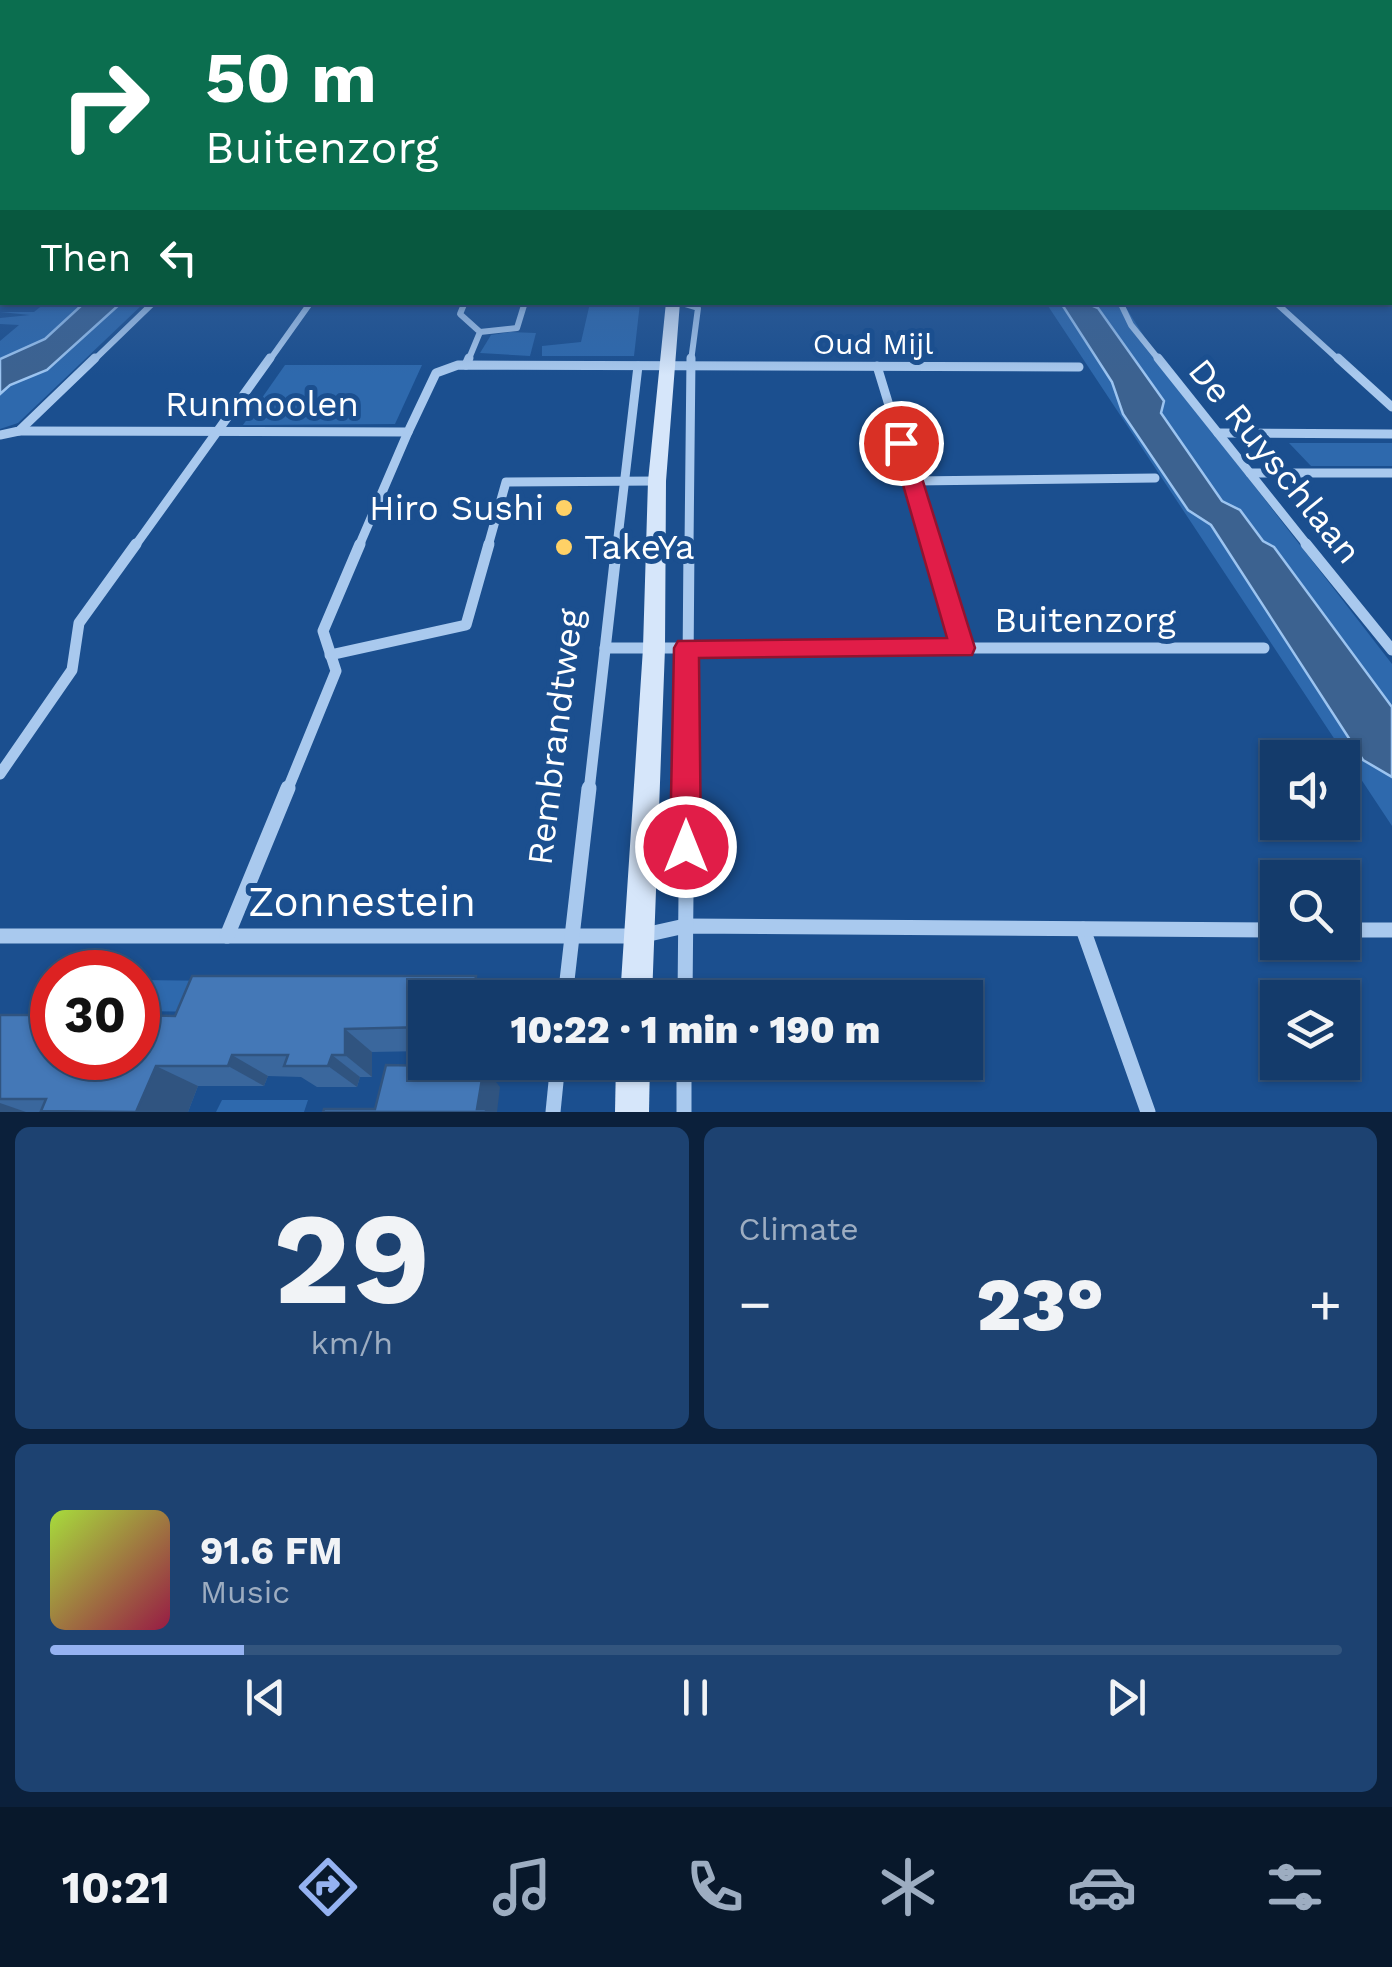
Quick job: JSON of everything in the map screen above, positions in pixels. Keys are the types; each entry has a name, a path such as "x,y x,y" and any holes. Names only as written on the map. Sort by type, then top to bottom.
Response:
{"street":[{"path":"0,436 19,431 151,305"},
{"path":"0,774 72,670 79,623 310,305"},
{"path":"464,305 460,314 480,332 516,328 524,305"},
{"path":"675,305 686,648 685,980"},
{"name":"De Ruyschlaan","path":"1121,305 1131,325 1392,650"},
{"path":"1278,305 1392,407"},
{"path":"480,332 466,365 678,366"},
{"name":"Runmoolen","path":"19,431 408,432 436,372 446,366 466,365"},
{"name":"Rembrandtweg","path":"567,980 638,366"},
{"path":"637,980 654,648 657,482 678,366"},
{"name":"Oud Mijl","path":"678,366 1079,367"},
{"path":"876,366 963,648"},
{"path":"227,936 336,671 323,632 408,432"},
{"path":"1218,434 1392,434"},
{"path":"1250,473 1392,473"},
{"path":"913,481 1154,478"},
{"path":"330,655 466,625 506,482 657,482"},
{"name":"Buitenzorg","path":"605,648 1264,648"},
{"name":"Zonnestein","path":"0,936 640,936 686,926 1260,930"},
{"path":"1083,929 1148,1112"},
{"path":"1360,930 1392,930"},
{"path":"552,1112 556,1080"},
{"path":"632,1112 633,1080"},
{"path":"684,1080 684,1112"}],"shaded area":[{"path":"43,305 82,305 45,339 0,359 0,341 19,325 0,324 0,318 30,315 0,312 34,312"},
{"path":"82,305 119,305 47,370 10,385 0,394 0,359 45,339"},
{"path":"119,305 142,305 18,423 0,429 0,394 10,385 47,370"},
{"path":"590,305 640,305 634,356 542,356 542,346 581,342"},
{"path":"1047,305 1062,305 1112,382 1123,414 1187,510 1211,525 1350,740 1335,740"},
{"path":"1062,305 1098,308 1164,401 1161,413 1222,501 1240,510 1263,541 1274,547 1392,707 1392,777 1363,760 1360,740 1350,740 1211,525 1188,510 1123,414 1112,382"},
{"path":"1088,305 1124,305 1170,377 1392,664 1392,707 1274,547 1263,542 1240,510 1222,501 1161,412 1111,325"},
{"path":"536,333 530,356 480,353 491,335"},
{"path":"285,365 422,365 395,424 243,425"},
{"path":"1289,443 1392,443 1392,466 1311,466"},
{"path":"1360,755 1392,777 1392,826 1360,778"},
{"path":"160,980 223,981 211,1012 160,1011"},
{"path":"222,1100 308,1100 304,1112 216,1112"}],"building":[{"path":"192,976 476,976 475,980 408,980 408,1027 345,1029 345,1055 332,1055 328,1066 284,1066 288,1055 232,1055 228,1066 160,1066 160,1016 175,1016"},
{"path":"0,1015 30,1015 30,1080 150,1080 136,1112 41,1111 46,1099 0,1099"},
{"path":"386,1065 408,1065 408,1080 482,1080 477,1109 486,1112 323,1112 375,1109"}],"place":[{"name":"Hiro Sushi","path":"564,508"},
{"name":"TakeYa","path":"564,547"}],"route":[{"path":"686,847 686,648 963,648 901,443"}]}
